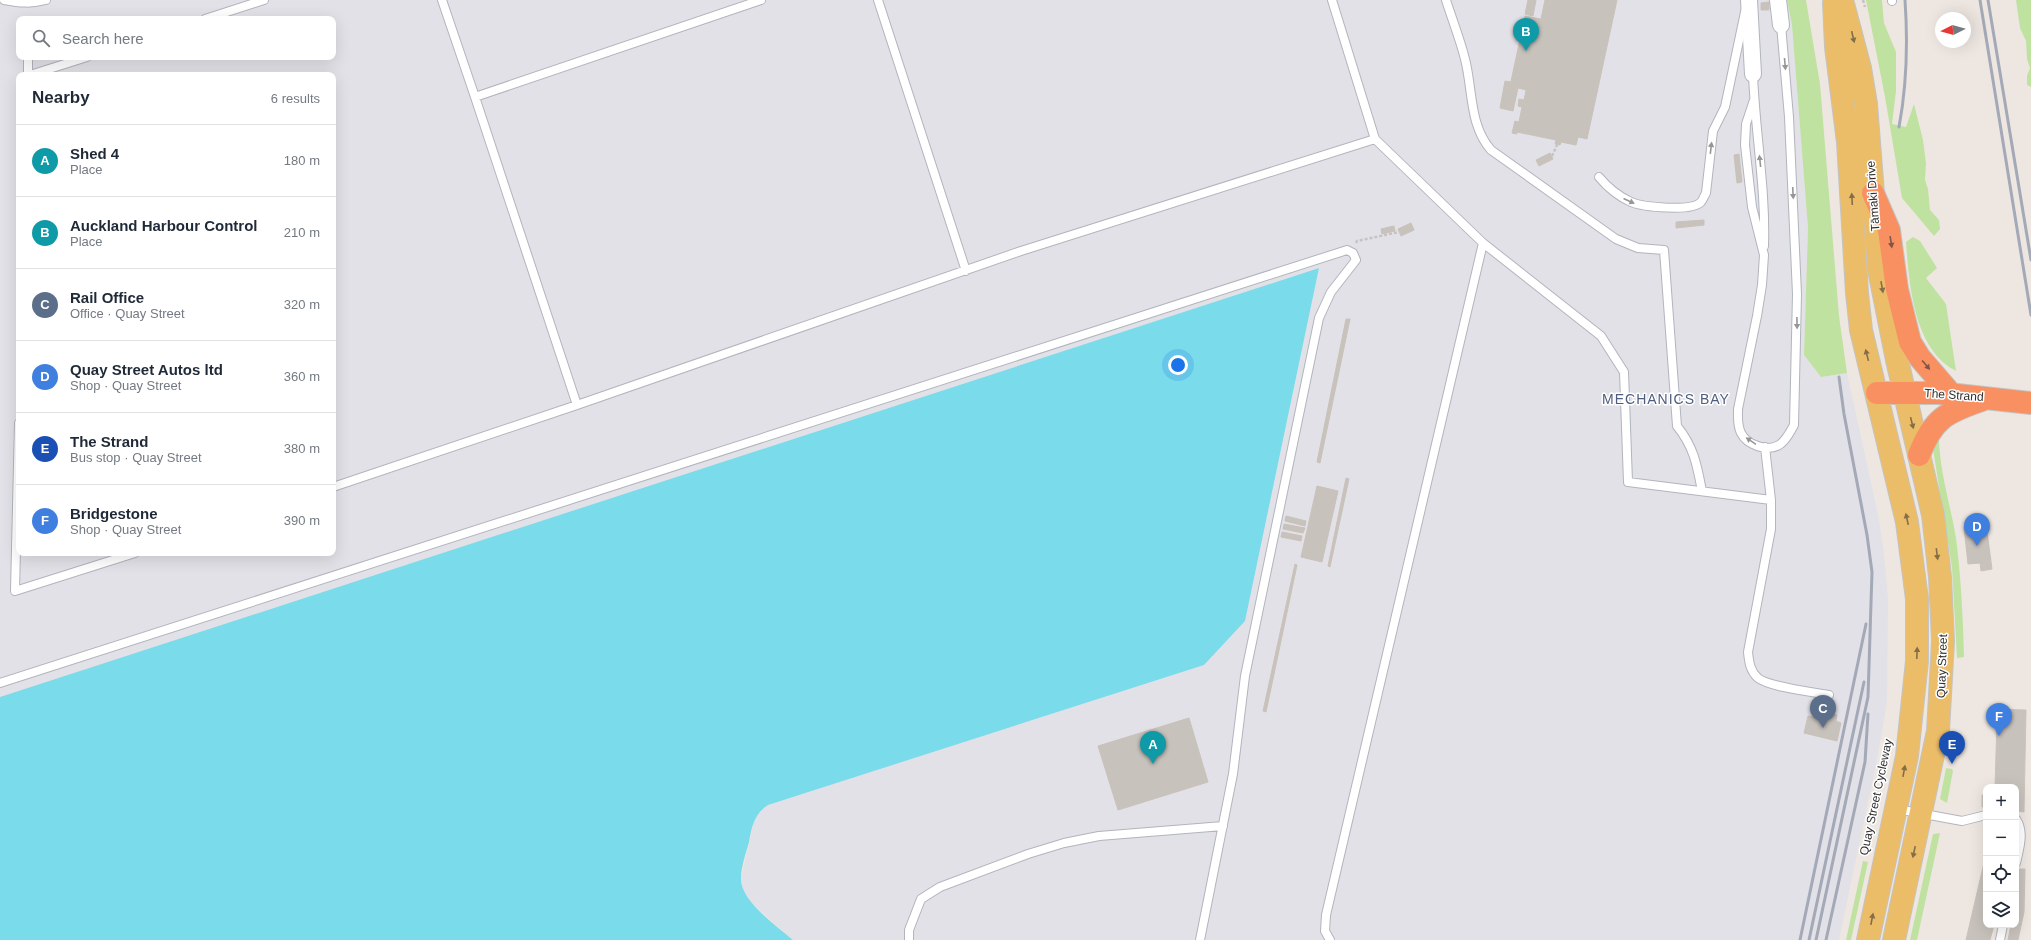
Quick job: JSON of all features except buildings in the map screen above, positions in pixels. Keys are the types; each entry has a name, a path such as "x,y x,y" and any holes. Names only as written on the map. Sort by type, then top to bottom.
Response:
{"highway":[{"path":"1873,193 1889,230 1897,289 1910,342 1920,358 1955,399 1943,417 1927,435 1919,455"},
{"name":"The Strand","path":"1877,393 1904,392 1955,399 1989,398 2031,403"}],"main road":[{"name":"Tāmaki Drive","path":"1834,0 1836,47 1848,142 1856,294 1861,330 1877,393"},
{"name":"Tāmaki Drive","path":"1842,0 1860,68 1866,104 1879,270 1904,392"},
{"name":"Quay Street","path":"1894,940 1922,814 1938,731 1943,640 1940,577 1933,515 1904,392"},
{"path":"1868,940 1897,809 1907,756 1914,692 1918,632 1917,599 1908,522 1877,393"}],"street":[{"path":"1748,0 1753,74"},
{"path":"1778,0 1781,25"}],"lane":[{"path":"4,0 20,4 33,4 46,0"},
{"path":"214,16 264,0"},
{"path":"442,0 577,405"},
{"path":"475,97 761,0"},
{"path":"878,0 966,270"},
{"path":"1332,0 1375,139 1483,243 1601,336 1624,372 1628,482 1771,500"},
{"path":"1446,0 1465,59 1475,119 1482,140 1491,150 1616,239 1638,248 1664,250 1677,426 1688,440 1697,463 1702,491"},
{"path":"1599,177 1615,194 1632,203 1668,208 1694,206 1701,202 1706,193 1714,130 1725,107 1748,0"},
{"path":"1753,74 1763,192 1765,225 1764,255 1761,293 1738,409 1738,422 1742,434 1748,441 1765,448 1780,445 1787,438 1794,425 1797,294 1789,118 1781,25"},
{"path":"28,60 29,72"},
{"path":"39,72 77,60"},
{"path":"1754,100 1746,124 1745,145 1752,207 1764,255"},
{"path":"336,486 577,405 1021,251 1375,139"},
{"path":"1330,940 1325,931 1326,915 1483,243"},
{"path":"0,683 1343,249 1350,251 1356,260 1331,292 1319,318 1245,676 1233,774 1200,940"},
{"path":"1765,448 1771,500 1771,528 1748,652 1749,661 1754,673 1764,682 1829,695"},
{"path":"16,549 15,591 126,556"},
{"path":"1897,809 1962,821 1983,816"},
{"path":"2017,820 2019,823 2020,834 2017,856"},
{"path":"909,940 909,930 921,898 940,887 1028,854 1064,843 1099,836 1223,826"},
{"path":"2000,940 2002,928"}],"path":[{"path":"1552,156 1557,145"},
{"path":"1350,251 1357,241 1399,232"}],"shaded area":[{"path":"0,0 1787,0 1792,25 1808,228 1804,355 1821,377 1847,373 1879,519 1888,599 1887,702 1877,760 1839,940 793,940 748,900 743,890 741,878 754,821 759,811 768,805 1204,665 1245,621 1319,268 0,697"}],"green space":[{"path":"1787,0 1806,0 1820,84 1839,316 1847,373 1821,377 1804,355 1808,228 1792,25"},
{"path":"1866,0 1882,0 1884,23 1896,52 1896,91 1892,124 1906,127 1914,104 1923,140 1926,163 1925,180 1928,189 1930,210 1939,220 1940,229 1934,236 1902,198 1885,97"},
{"path":"2016,0 2031,0 2031,87 2027,85 2027,76 2030,68 2027,59 2026,41 2020,28"},
{"path":"1913,237 1920,241 1937,268 1926,278 1946,304 1956,371 1942,361 1931,348 1916,315 1909,277 1906,242"},
{"path":"1939,431 1940,458 1956,538 1960,582 1964,657 1957,658 1952,568 1933,449"},
{"path":"1946,768 1952,769 1953,771 1947,803 1940,799"},
{"path":"1940,833 1917,940 1910,940 1933,834"},
{"path":"1863,861 1868,862 1851,940 1846,940"}],"water":[{"path":"1319,268 1245,621 1204,665 768,805 760,812 754,821 742,869 742,887 753,904 793,940 0,940 0,697"}],"railway":[{"path":"1899,127 1904,95 1906,64 1905,0"},
{"path":"1980,0 2031,315"},
{"path":"1988,0 2031,260"},
{"path":"1816,940 1868,697 1872,572 1867,535 1844,414 1839,377"},
{"path":"1800,940 1866,624"},
{"path":"1809,940 1864,682"},
{"path":"1826,940 1865,762 1868,714"}],"place":[{"name":"Auckland Harbour Control","path":"1526,51"},
{"name":"Quay Street Autos ltd","path":"1977,546"},
{"name":"Rail Office","path":"1823,728"},
{"name":"Bridgestone","path":"1999,736"},
{"name":"Shed 4","path":"1153,764"},
{"name":"The Strand","path":"1952,764"}],"district":[{"name":"MECHANICS BAY","path":"1666,399"}]}
